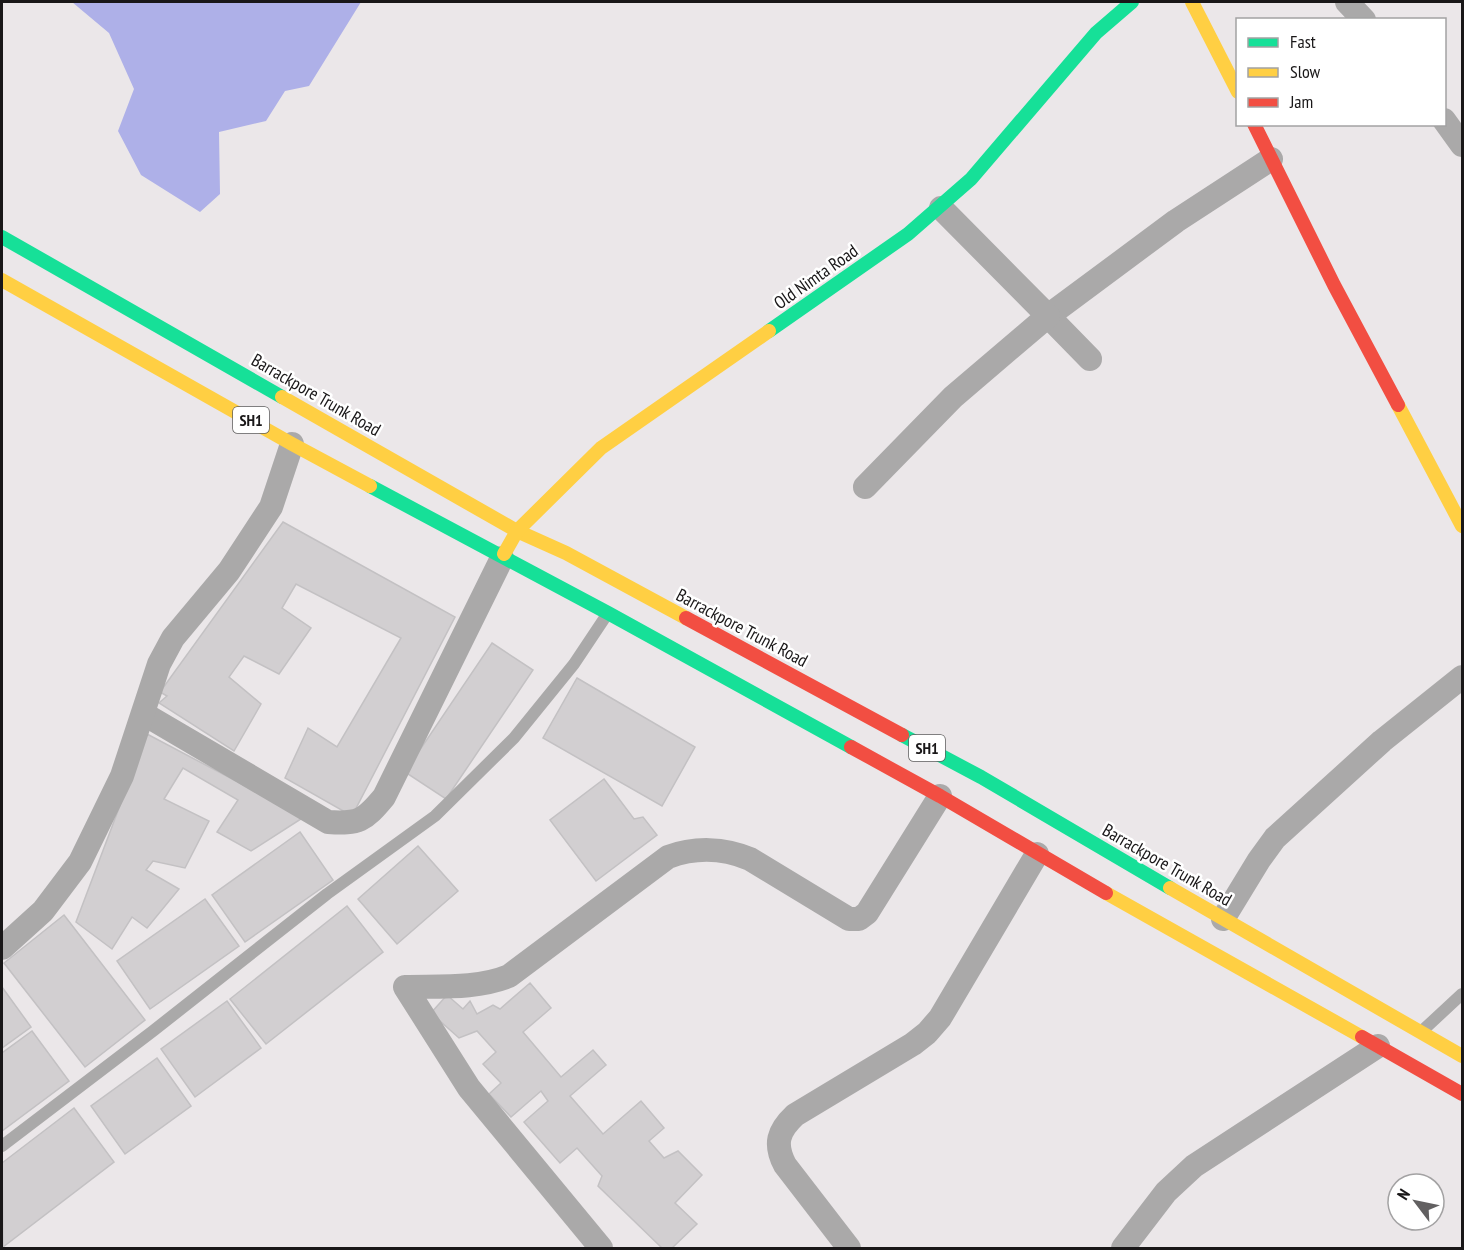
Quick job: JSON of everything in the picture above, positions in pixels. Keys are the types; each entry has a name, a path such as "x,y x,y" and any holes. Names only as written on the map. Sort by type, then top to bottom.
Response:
{"main road":[{"name":"Old Nimta Road","path":"502,558 517,531 601,448 909,234 940,208 971,179 1096,33 1132,2"},
{"path":"1192,2 1236,88"},
{"path":"1255,126 1334,285 1456,496 1462,526"},
{"name":"Barrackpore Trunk Road","path":"2,237 517,531 576,559 981,777 1462,1056"},
{"name":"SH1","path":"2,280 292,444 608,613 940,796 1037,854 1462,1094"}],"street":[{"path":"1347,2 1362,18"},
{"path":"1446,123 1462,145"},
{"path":"865,487 952,397 1048,316 1176,221 1271,159"},
{"path":"940,208 1090,359"},
{"path":"2,948 43,911 80,862 122,776 159,664 173,638 229,571 271,507 292,444"},
{"path":"144,714 328,822 349,823 368,816 384,797 502,558"},
{"path":"1223,919 1258,860 1275,838 1382,741 1462,677"},
{"path":"601,1248 469,1088 405,987 472,985 495,982 509,976 668,857 692,850 736,853 750,859 849,919 859,919 867,913 940,796"},
{"path":"849,1248 785,1165 778,1143 784,1125 795,1115 927,1033 940,1017 1037,854"},
{"path":"1123,1248 1166,1192 1194,1166 1378,1046"}],"lane":[{"path":"2,1146 327,894 435,816 514,738 574,664 608,613"},
{"path":"1421,1032 1462,994"}],"water":[{"path":"72,2 361,2 309,86 285,91 266,121 219,132 220,194 200,212 141,175 118,131 134,89 109,33"}],"building":[{"path":"283,522 455,617 352,816 285,778 308,728 337,747 401,638 296,584 282,608 311,628 279,674 244,656 229,677 261,704 234,751 159,703 167,696 160,692"},
{"path":"492,643 533,670 446,799 405,772"},
{"path":"577,678 695,747 662,806 543,738"},
{"path":"147,734 304,817 251,851 217,832 238,800 183,768 164,799 209,821 185,868 153,861 146,870 179,889 147,928 132,917 112,949 76,922"},
{"path":"604,779 634,819 643,817 657,835 596,881 550,820"},
{"path":"300,832 333,880 245,942 212,895"},
{"path":"418,846 458,891 397,944 358,899"},
{"path":"205,899 239,946 150,1009 117,961"},
{"path":"347,906 383,952 266,1044 230,999"},
{"path":"64,915 145,1020 85,1067 4,963"},
{"path":"530,983 551,1008 523,1032 561,1077 593,1050 606,1065 570,1096 603,1134 641,1101 664,1128 649,1141 664,1158 678,1151 702,1175 675,1203 697,1224 672,1248 662,1248 598,1186 602,1176 577,1148 560,1163 524,1122 548,1101 541,1091 511,1117 489,1094 501,1083 483,1064 496,1052 477,1031 459,1038 431,1013 447,995 463,1009 470,1001 477,1014 493,1005 500,1009"},
{"path":"2,987 31,1027 2,1048"},
{"path":"227,1001 261,1048 195,1097 161,1049"},
{"path":"32,1031 69,1081 2,1131 2,1053"},
{"path":"157,1058 191,1106 125,1154 91,1106"},
{"path":"74,1108 114,1162 3,1247 2,1163"}],"traffic: fast":[{"path":"769,331 908,234 971,179 1096,33 1132,2"},
{"path":"2,237 282,397"},
{"path":"370,486 608,613 851,747"},
{"path":"902,735 981,777 1170,888"}],"traffic: slow":[{"path":"1192,2 1236,88"},
{"path":"2,280 370,486"},
{"path":"504,554 517,531 601,448 769,331"},
{"path":"282,397 517,531 566,553 686,618"},
{"path":"1398,405 1462,526"},
{"path":"1170,888 1462,1056"},
{"path":"1106,893 1362,1037"}],"traffic: jam":[{"path":"1255,126 1334,285 1398,405"},
{"path":"686,618 902,735"},
{"path":"851,747 1106,893"},
{"path":"1362,1037 1462,1094"}]}
